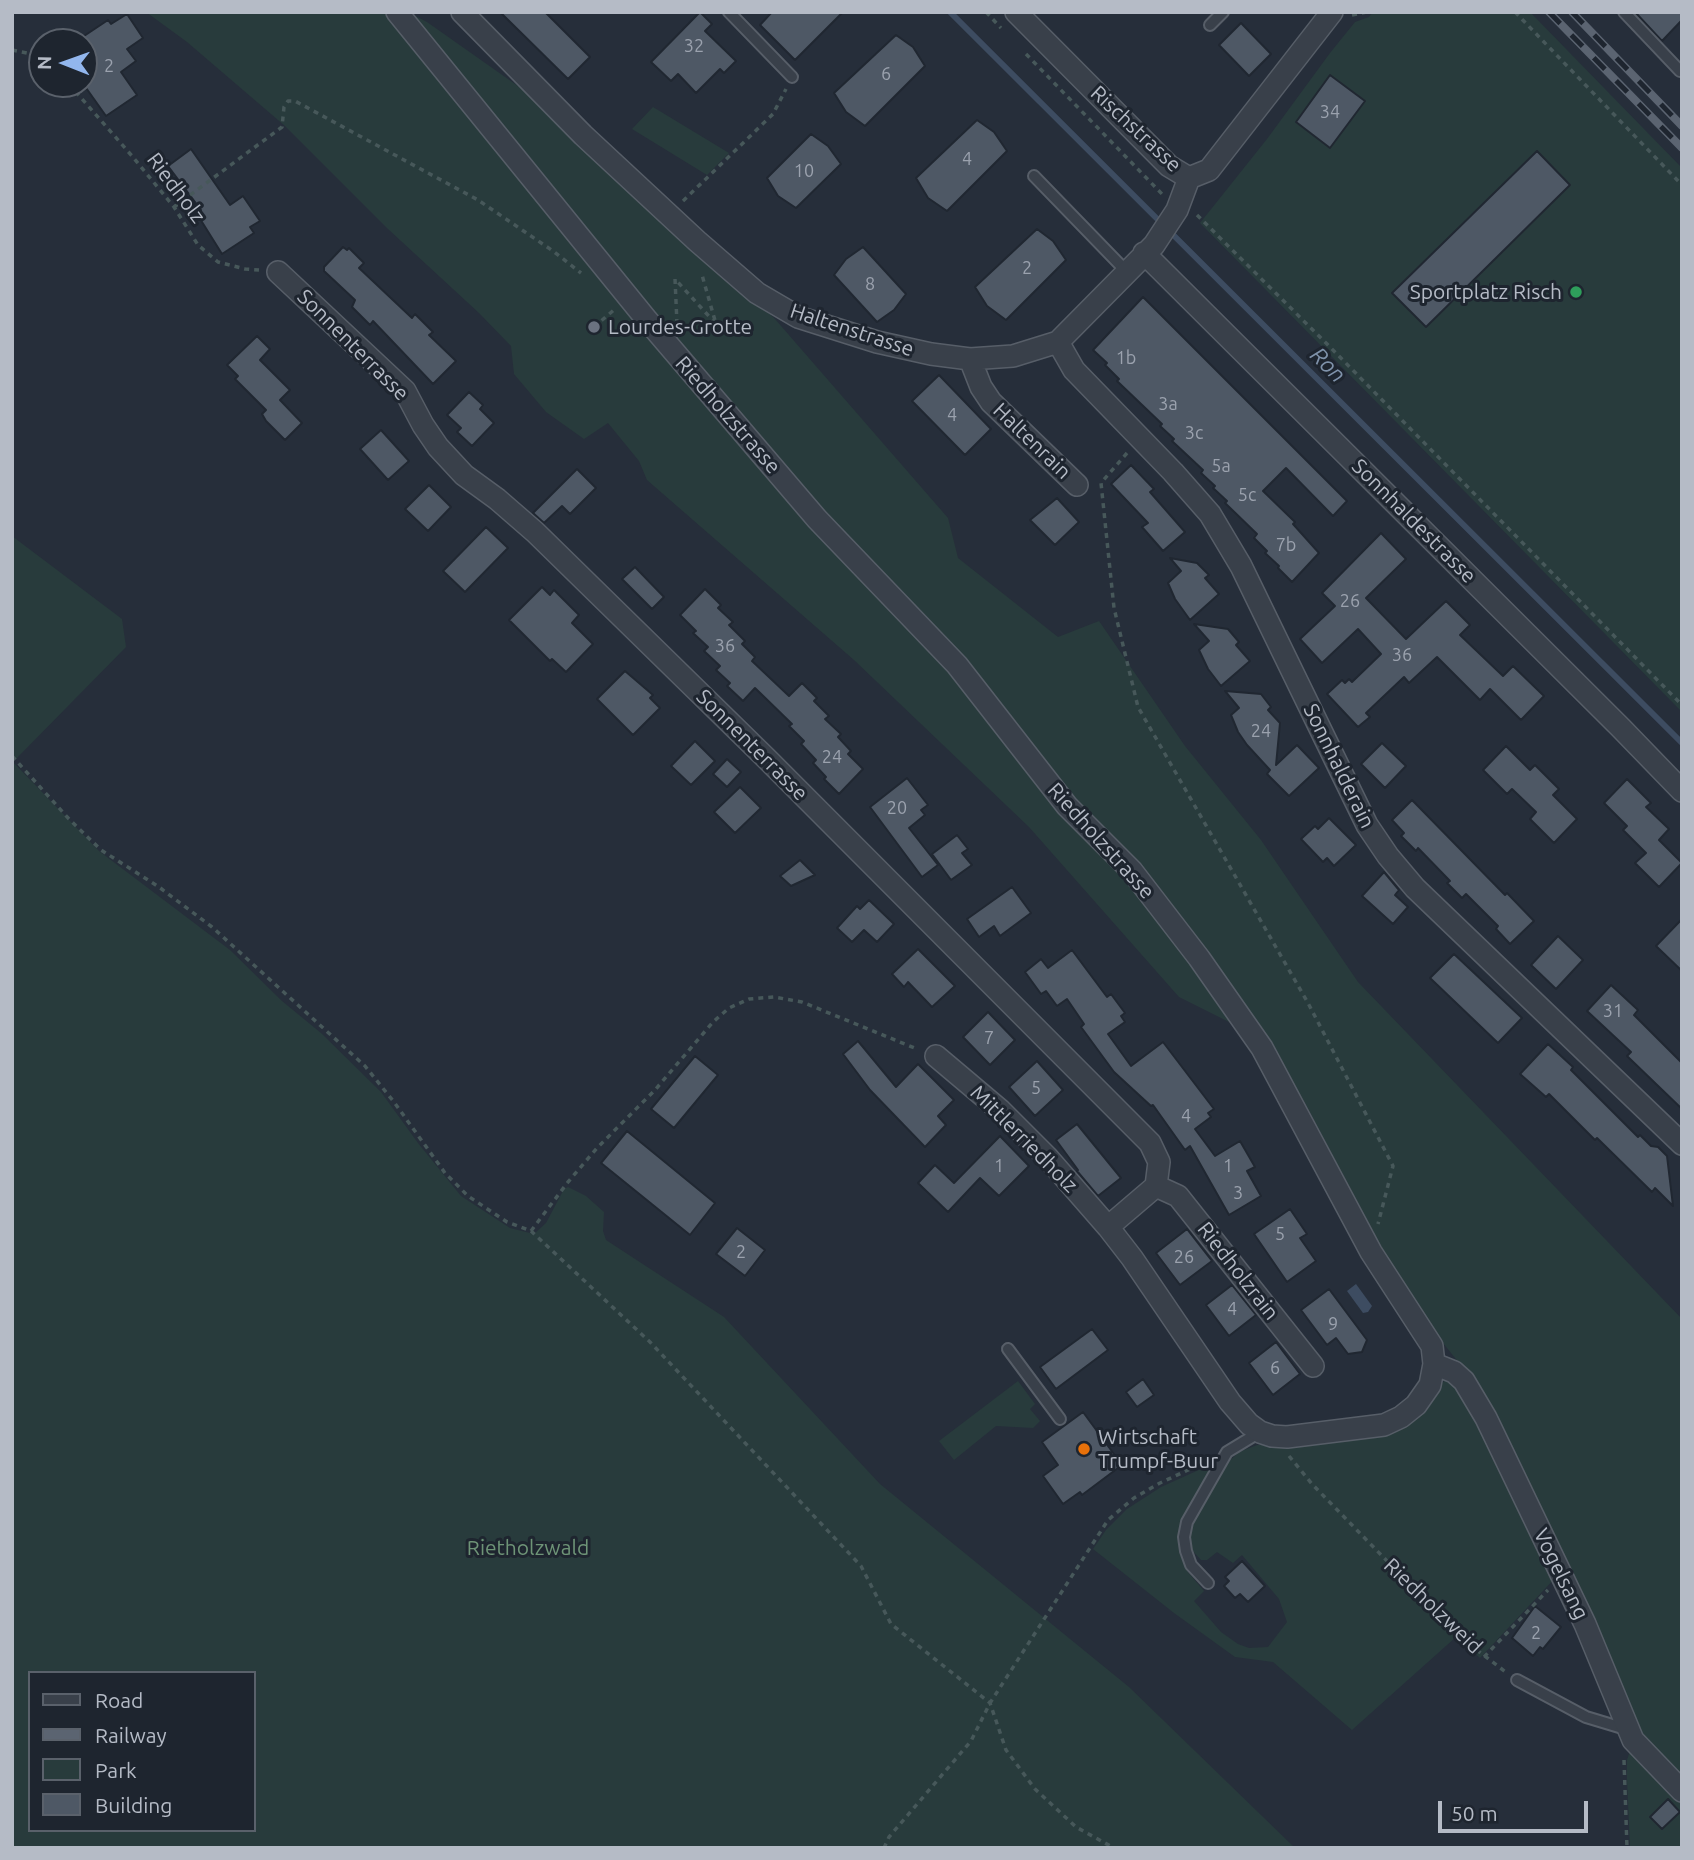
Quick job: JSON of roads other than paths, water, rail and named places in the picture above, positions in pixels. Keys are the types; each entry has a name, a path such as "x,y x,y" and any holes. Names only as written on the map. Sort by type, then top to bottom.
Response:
{"street":[{"name":"Riedholzstrasse","path":"397,12 639,309 817,519 957,665 1067,806 1132,871 1199,958 1262,1048 1371,1252 1432,1346 1434,1364"},
{"name":"Haltenstrasse","path":"462,12 583,135 757,293 798,317 877,342 970,359 1013,356 1058,342 1186,211 1189,178"},
{"name":"Rischstrasse","path":"1016,12 1169,166 1189,178 1209,170 1330,15"},
{"name":"Sonnhaldestrasse","path":"1149,249 1682,791"},
{"name":"Sonnenterrasse","path":"278,272 405,391 438,447 464,475 535,532 1150,1143 1159,1162 1156,1186"},
{"name":"Sonnhalderain","path":"1058,342 1074,370 1210,514 1238,562 1367,825 1388,856 1415,888 1682,1144"},
{"name":"Haltenrain","path":"970,359 991,402 1077,485"},
{"name":"Mittlerriedholz","path":"936,1056 1000,1110 1047,1157 1108,1227"},
{"path":"1156,1186 1108,1227 1230,1402 1249,1424 1266,1434 1287,1437 1384,1425 1401,1417 1416,1405 1430,1385 1434,1364"},
{"name":"Riedholzrain","path":"1156,1186 1178,1196 1313,1366"},
{"name":"Vogelsang","path":"1434,1364 1454,1372 1486,1418 1585,1624 1633,1740 1682,1791"}],"lane":[{"path":"729,12 792,77"},
{"path":"1210,24 1223,12"},
{"path":"1624,12 1680,71"},
{"path":"1034,176 1127,272"},
{"path":"1008,1349 1060,1419"},
{"path":"1208,1583 1191,1565 1186,1551 1184,1537 1187,1522 1227,1452 1266,1434"},
{"path":"1517,1680 1586,1717 1629,1730"}],"water":[{"path":"1356,1284 1372,1306 1368,1312 1363,1313 1347,1291"}],"waterway":[{"name":"Ron","path":"950,12 1682,743"}],"railway":[{"path":"1549,12 1682,148"},
{"path":"1572,12 1682,126"}],"place":[{"name":"Sportplatz Risch","path":"1576,292"},
{"name":"Lourdes-Grotte","path":"594,327"},
{"name":"Wirtschaft Trumpf-Buur","path":"1084,1449"}],"park label":[{"name":"Rietholzwald","path":"528,1548"}]}
